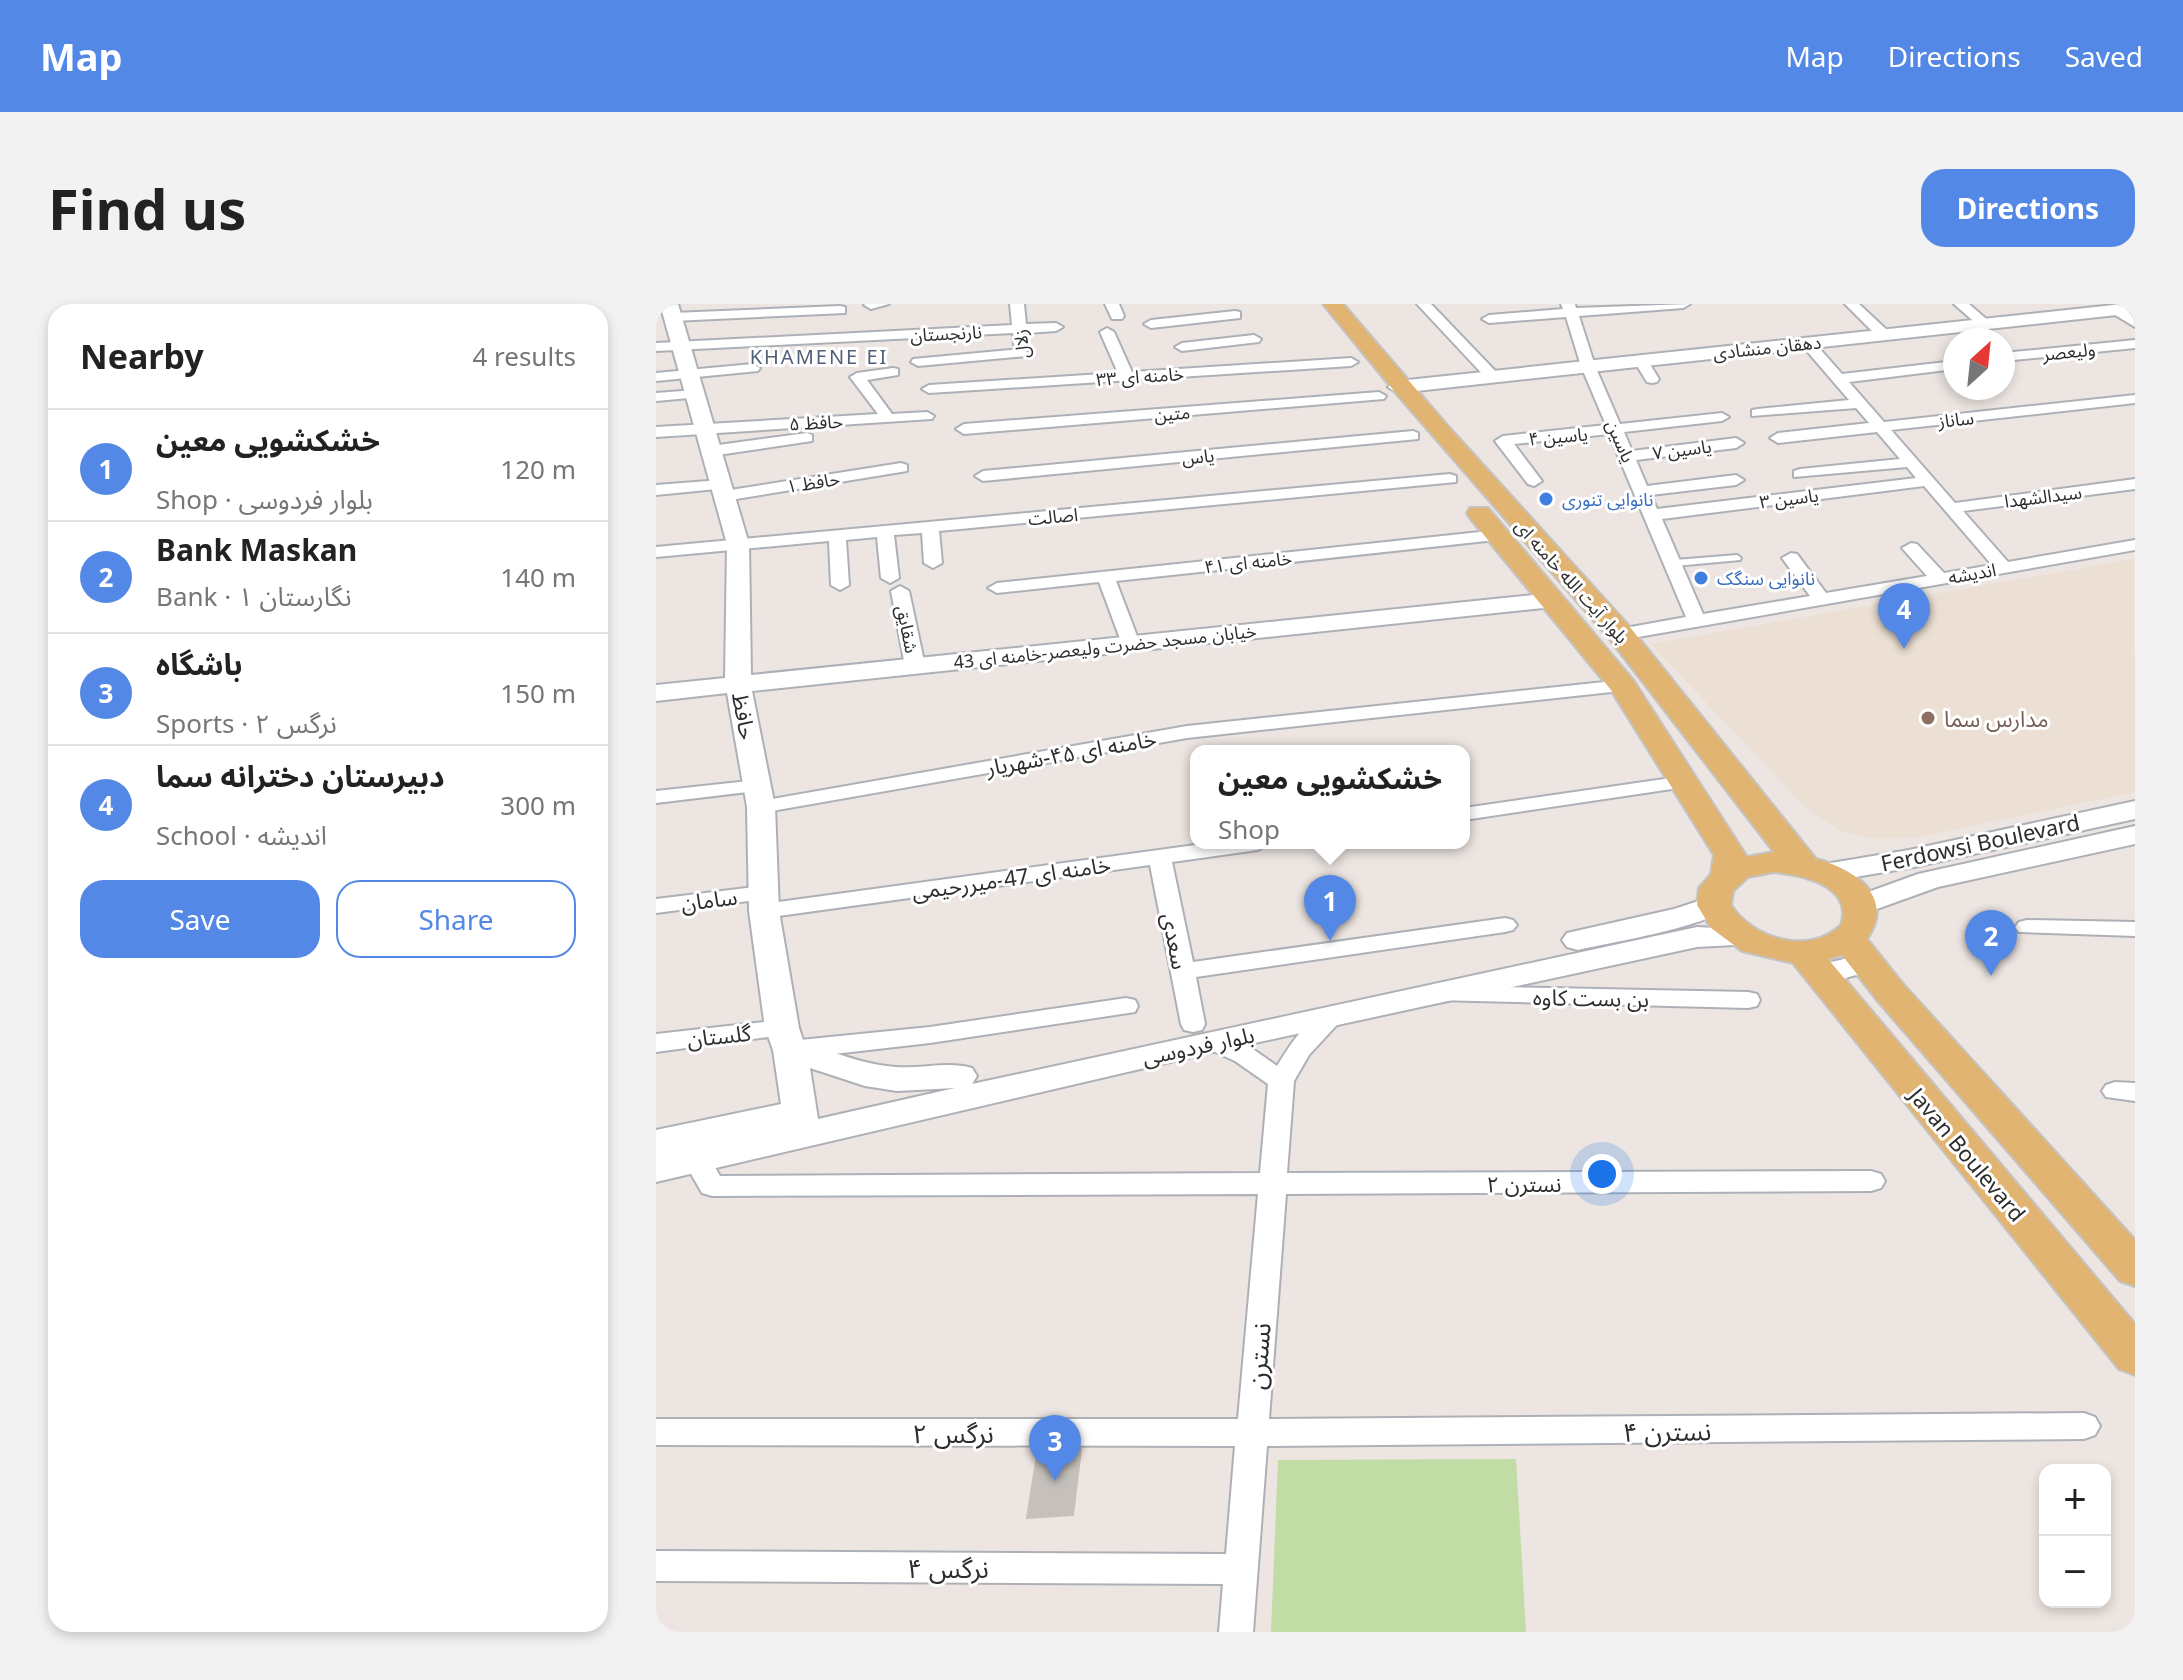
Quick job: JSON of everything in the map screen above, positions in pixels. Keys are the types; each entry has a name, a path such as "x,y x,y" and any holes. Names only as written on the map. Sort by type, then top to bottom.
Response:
{"main road":[{"name":"بلوار آیت الله خامنه ای","path":"1309,304 1351,362 1389,391 1621,634 1761,818 1814,869 1844,884 1859,937"},
{"name":"بلوار آیت الله خامنه ای","path":"1333,304 1389,391 1413,436 1623,686 1731,855 1721,890"},
{"path":"1708,821 1718,828 1734,831 1755,824 1761,818"},
{"path":"1814,869 1761,863 1721,890 1723,922 1742,937 1814,966 1828,948 1859,937 2135,1269"},
{"name":"Javan Boulevard","path":"1814,966 2135,1356"}],"street":[{"path":"871,305 882,304"},
{"path":"1178,304 1188,320"},
{"path":"1424,304 1493,377"},
{"path":"1489,319 1570,310 1683,304"},
{"path":"1852,304 1884,335"},
{"path":"1961,304 1985,324"},
{"path":"2126,309 2135,323"},
{"name":"دهقان منشادی","path":"1389,391 1588,366 2126,309"},
{"path":"667,310 840,310"},
{"name":"حافظ","path":"667,310 681,345 738,544 738,684 759,796 764,902 801,1123"},
{"name":"زلال","path":"1022,310 1019,330 1025,383"},
{"name":"یاسین","path":"1570,310 1588,366 1643,491 1650,515 1675,563 1697,621"},
{"path":"1151,324 1235,315"},
{"name":"نارنجستان","path":"656,347 1056,327"},
{"path":"1107,332 1127,377"},
{"path":"1182,347 1254,339"},
{"path":"1213,343 1224,370"},
{"path":"1807,343 2003,567"},
{"name":"ولیعصر","path":"2015,356 2135,344"},
{"path":"918,362 1022,353"},
{"path":"1641,361 1652,379"},
{"name":"خامنه ای ۳۳","path":"929,389 1351,362"},
{"path":"1839,379 1943,366"},
{"path":"656,397 753,368"},
{"path":"888,418 857,377 893,372"},
{"path":"656,377 692,384"},
{"name":"متین","path":"964,429 1389,391"},
{"name":"ساناز","path":"1778,438 2135,399"},
{"path":"1757,413 1860,403"},
{"name":"حافظ ۵","path":"656,432 927,416"},
{"path":"1617,430 1722,417"},
{"name":"یاسین ۴","path":"1534,481 1503,441 1617,430"},
{"name":"یاس","path":"983,476 1413,436"},
{"path":"711,451 807,438"},
{"name":"یاسین ۷","path":"1628,456 1736,443"},
{"path":"1800,474 1911,462"},
{"name":"حافظ ۱","path":"656,490 722,491 901,468"},
{"name":"اصالت","path":"656,552 1450,479"},
{"path":"1643,491 1736,480"},
{"name":"یاسین ۳","path":"1650,515 1928,481"},
{"name":"سیدالشهدا","path":"1952,508 2135,484"},
{"path":"930,527 933,563"},
{"name":"شقایق","path":"885,532 915,666"},
{"name":"خامنه ای ۴۱","path":"997,588 1499,535"},
{"path":"837,536 840,585"},
{"name":"اندیشه","path":"1621,634 2135,545"},
{"path":"1911,548 1939,578"},
{"path":"1791,558 1821,599"},
{"path":"1106,577 1131,644"},
{"name":"خیابان مسجد حضرت ولیعصر-خامنه ای 43","path":"656,693 1553,600"},
{"name":"خامنه ای ۴۵-شهریار","path":"656,797 759,796 1187,732 1623,686"},
{"path":"1470,813 1685,782"},
{"name":"Ferdowsi Boulevard","path":"1814,869 1909,859 2135,810"},
{"name":"Ferdowsi Boulevard","path":"1859,937 1929,880 2135,835"},
{"name":"خامنه ای 47-میررحیمی","path":"764,902 1216,849"},
{"name":"سعدی","path":"1160,857 1182,971 1203,1033"},
{"name":"بلوار فردوسی","path":"656,1143 801,1123 1203,1033 1682,917 1721,890"},
{"name":"سامان","path":"656,906 764,902"},
{"path":"1182,971 1505,925"},
{"path":"2027,927 2135,929"},
{"name":"بلوار فردوسی","path":"656,1169 697,1160 801,1123 960,1076 1203,1033 1334,1015 1697,937 1742,937"},
{"name":"بن بست کاوه","path":"1434,994 1748,1000"},
{"name":"گلستان","path":"656,1043 930,1035 1126,1006"},
{"name":"نسترن","path":"1236,1632 1281,1081 1300,1049 1334,1015"},
{"path":"1203,1033 1244,1055 1281,1081"},
{"path":"786,1039 865,1074 897,1079 960,1076"},
{"name":"نسترن ۲","path":"697,1160 712,1186 1871,1181"},
{"name":"نسترن ۴","path":"1251,1434 2084,1426"},
{"name":"نرگس ۲","path":"656,1432 1251,1434"},
{"name":"نرگس ۴","path":"656,1566 1240,1569"}],"lane":[{"path":"1675,563 1737,558"}],"shaded area":[{"name":"مدارس سما","path":"2134,559 2135,792 1915,838 1871,839 1841,831 1808,810 1651,644"}],"green space":[{"path":"1516,1459 1526,1632 1271,1632 1278,1460"}],"building":[{"path":"1038,1449 1081,1449 1073,1515 1027,1518"}],"place":[{"name":"نانوایی تنوری","path":"1546,499"},
{"name":"نانوایی سنگک","path":"1701,578"},
{"name":"دبیرستان دخترانه سما","path":"1904,649"},
{"name":"مدارس سما","path":"1928,718"},
{"name":"خشکشویی معین","path":"1330,941"},
{"name":"Bank Maskan","path":"1991,976"},
{"name":"باشگاه","path":"1055,1481"}],"district":[{"name":"KHAMENE EI","path":"819,356"}]}
